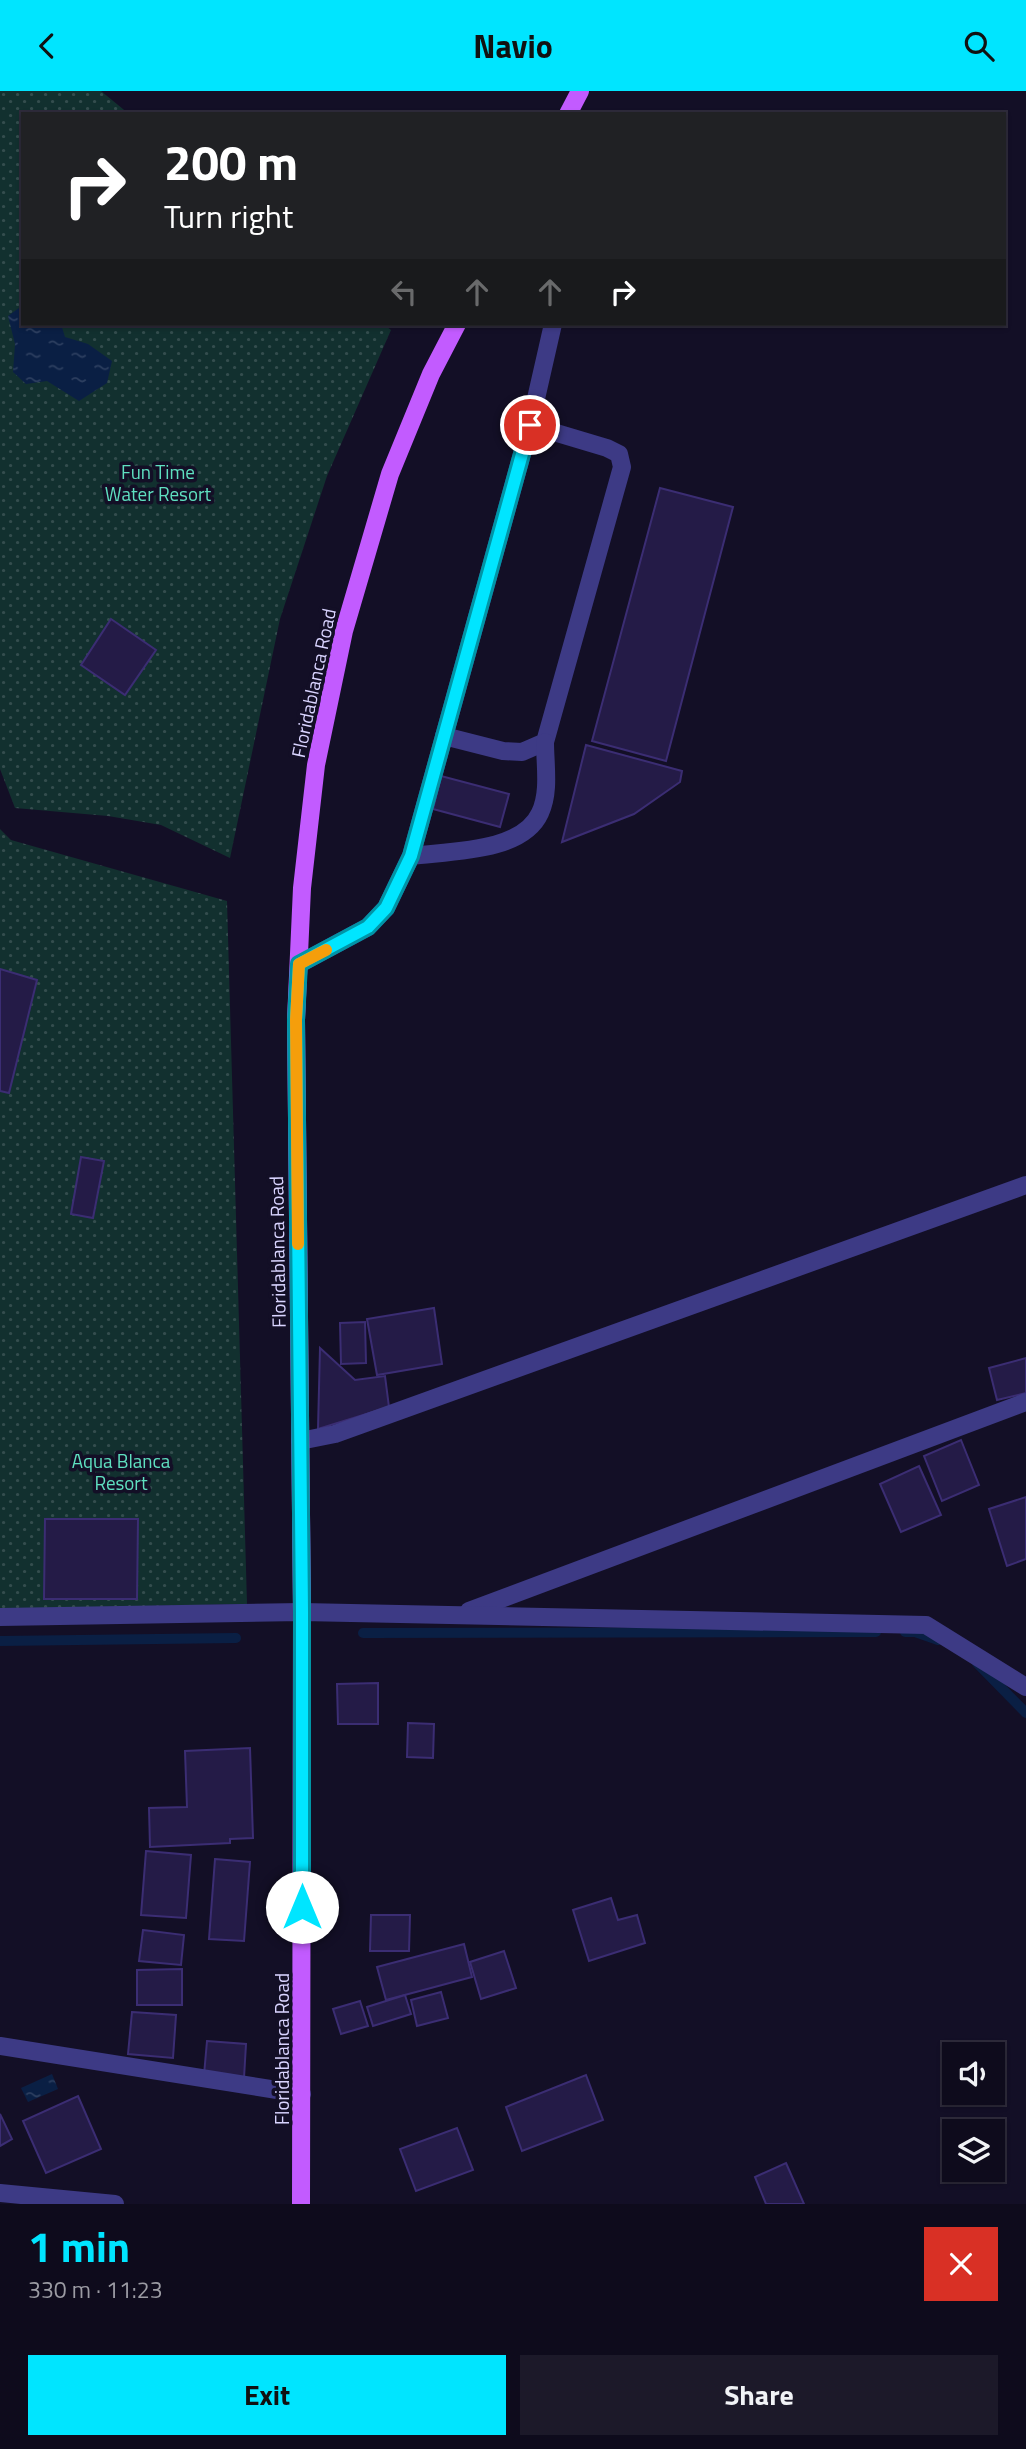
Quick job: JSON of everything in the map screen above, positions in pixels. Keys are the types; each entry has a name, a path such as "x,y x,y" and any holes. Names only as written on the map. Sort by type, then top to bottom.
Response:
{"main road":[{"path":"569,112 580,91"},
{"name":"Floridablanca Road","path":"301,2204 302,1612 296,1020 303,888 316,765 344,631 390,474 431,374 456,326"}],"street":[{"path":"299,964 368,927 386,908 411,856 530,425 553,326"},
{"path":"411,856 499,845 523,832 540,814 546,789 545,742 622,467 619,454 607,448 530,425"},
{"path":"444,736 503,751 522,752 545,742"},
{"path":"300,1441 335,1434 361,1425 1026,1185"},
{"path":"459,1615 1026,1402"},
{"path":"0,1617 302,1612 926,1625 1026,1687"},
{"path":"0,2046 302,2094"},
{"path":"0,2193 115,2204"}],"green space":[{"name":"Fun Time Water Resort","path":"0,91 101,91 127,112 21,112 21,326 386,326 391,330 327,476 280,619 230,858 161,825 108,816 15,808 0,769"},
{"name":"Aqua Blanca Resort","path":"0,829 11,840 227,901 247,1604 0,1609"}],"water":[{"path":"21,306 21,326 62,326 65,337 88,344 112,361 107,383 79,401 47,381 26,384 13,372 15,344 8,316"},
{"path":"52,2074 58,2089 28,2102 21,2088"}],"building":[{"path":"660,488 733,507 666,761 592,741"},
{"path":"111,619 156,650 125,695 81,665"},
{"path":"586,745 682,771 680,782 634,814 562,842"},
{"path":"441,776 509,794 500,827 433,809"},
{"path":"0,969 37,980 9,1093 0,1091"},
{"path":"81,1157 104,1161 93,1218 71,1214"},
{"path":"434,1308 442,1364 377,1375 367,1319"},
{"path":"365,1322 366,1363 341,1364 340,1323"},
{"path":"320,1348 355,1380 385,1376 389,1407 318,1429"},
{"path":"1026,1358 1026,1393 997,1400 989,1368"},
{"path":"961,1440 979,1485 942,1501 924,1456"},
{"path":"919,1466 941,1515 901,1532 880,1484"},
{"path":"1026,1497 1026,1559 1007,1566 989,1509"},
{"path":"45,1519 138,1519 137,1599 44,1599"},
{"path":"378,1683 378,1724 338,1724 337,1684"},
{"path":"408,1723 434,1724 433,1758 407,1757"},
{"path":"250,1748 253,1838 230,1839 230,1843 150,1847 149,1808 187,1807 185,1751"},
{"path":"146,1851 191,1855 186,1918 141,1915"},
{"path":"215,1859 250,1862 244,1941 209,1939"},
{"path":"611,1898 618,1920 637,1915 645,1943 589,1961 573,1910"},
{"path":"371,1915 410,1915 409,1951 370,1951"},
{"path":"143,1930 184,1935 181,1965 139,1961"},
{"path":"464,1944 472,1977 386,2000 377,1967"},
{"path":"504,1951 516,1988 481,1999 470,1962"},
{"path":"182,1969 182,2005 137,2005 137,1970"},
{"path":"441,1992 448,2018 417,2026 411,2000"},
{"path":"405,1995 411,2014 373,2026 367,2007"},
{"path":"360,2001 368,2026 341,2034 333,2009"},
{"path":"132,2012 176,2015 173,2058 128,2054"},
{"path":"207,2041 246,2044 244,2078 204,2075"},
{"path":"586,2075 603,2120 522,2151 506,2107"},
{"path":"78,2096 101,2149 46,2173 23,2121"},
{"path":"0,2114 12,2139 0,2146"},
{"path":"457,2128 473,2170 416,2191 400,2149"},
{"path":"786,2163 804,2204 766,2204 755,2177"}],"waterway":[{"path":"363,1633 876,1632"},
{"path":"905,1632 915,1632 938,1640"},
{"path":"0,1641 236,1638"},
{"path":"977,1663 1026,1713"}],"slow traffic":[{"path":"298,1244 296,1020 299,964 326,950"}],"route":[{"path":"302,1907 296,1020 299,964 368,927 386,908 411,856 530,425"}]}
